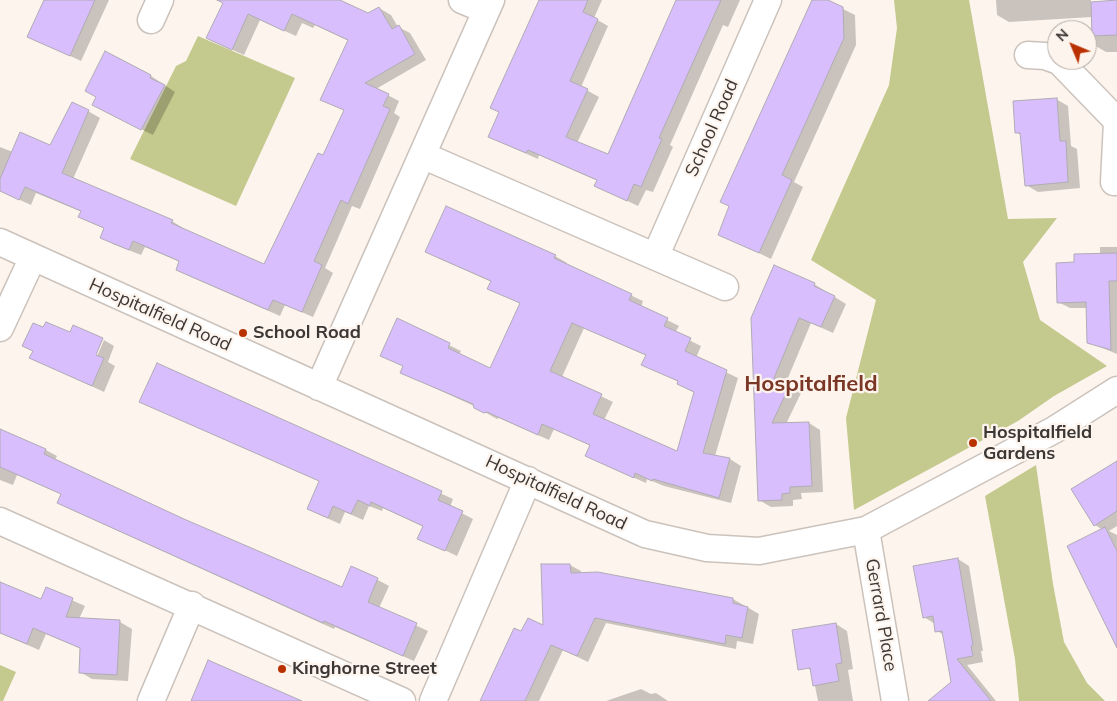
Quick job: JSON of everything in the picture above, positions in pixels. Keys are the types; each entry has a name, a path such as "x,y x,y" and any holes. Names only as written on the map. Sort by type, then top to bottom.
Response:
{"street":[{"path":"319,387 488,5 462,0"},
{"name":"School Road","path":"656,255 768,0"},
{"path":"1028,55 1045,56 1059,61 1117,121 1114,182"},
{"path":"422,155 725,286"},
{"name":"Hospitalfield Road","path":"0,242 645,534 707,548 759,551 866,530 1054,430 1117,390"},
{"path":"0,328 33,257"},
{"path":"433,701 528,480"},
{"path":"0,521 402,701"},
{"name":"Gerrard Place","path":"866,530 895,701"},
{"path":"150,701 192,606"}],"green space":[{"path":"894,0 969,0 1008,219 1057,218 1023,262 1040,320 1107,366 1054,396 1018,421 854,510 846,418 876,300 811,260 889,85 897,28"},
{"path":"198,36 295,78 236,206 130,159 176,66 186,61"},
{"path":"1036,465 1053,584 1064,642 1087,683 1105,701 1019,701 1015,659 985,496"},
{"path":"0,665 16,672 3,701 0,701"}],"building":[{"path":"44,0 95,0 70,56 27,37"},
{"path":"217,0 340,0 368,13 379,7 392,29 399,25 415,54 365,83 389,94 383,106 390,109 348,204 341,200 314,261 322,265 302,312 273,300 268,310 176,270 179,261 133,241 129,250 100,238 104,228 78,217 81,211 25,187 19,200 0,191 0,179 20,132 50,145 72,102 89,110 62,173 173,220 171,223 264,264 318,153 323,155 344,110 320,100 348,40 292,14 284,31 248,14 232,50 206,38 223,3"},
{"path":"539,0 588,0 583,12 598,19 570,81 588,89 566,137 608,154 676,0 721,0 659,138 662,139 641,187 634,184 627,201 594,186 597,180 528,150 526,153 488,137 499,112 490,108"},
{"path":"812,0 828,0 843,7 844,38 782,175 792,180 759,253 718,235 729,206 720,202"},
{"path":"1117,0 1117,35 1097,36 1097,20 1092,20 1091,2"},
{"path":"105,51 151,75 150,78 165,85 141,130 92,105 96,97 85,91"},
{"path":"1057,98 1060,141 1066,141 1068,182 1025,186 1020,133 1015,133 1013,101"},
{"path":"446,206 556,255 554,258 632,294 629,300 668,318 664,326 691,338 685,351 727,370 703,453 730,458 719,498 653,479 652,481 635,473 634,478 585,456 590,445 542,424 538,435 487,412 484,413 474,408 473,404 400,373 403,366 380,356 397,318 450,343 448,348 490,368 520,303 487,289 491,281 425,252","holes":["572,323 646,355 641,365 678,381 677,384 694,392 677,451 593,414 602,394 550,371"]},
{"path":"1117,253 1117,281 1109,281 1111,350 1087,343 1086,302 1057,303 1056,263 1074,262 1074,254"},
{"path":"774,265 815,283 814,286 835,296 821,327 799,318 774,378 790,385 772,423 809,422 812,486 790,487 790,493 782,494 782,500 758,501 751,318"},
{"path":"46,322 70,332 73,325 103,338 96,355 104,358 92,386 29,358 33,351 22,346 33,323 43,327"},
{"path":"157,363 442,491 438,500 463,511 445,551 417,539 423,526 371,502 370,506 358,500 351,514 333,506 328,518 307,509 319,481 139,402"},
{"path":"0,429 46,449 44,454 184,519 342,587 351,566 378,578 368,602 417,623 403,656 324,621 323,623 57,503 61,494 0,467"},
{"path":"1117,461 1117,511 1094,526 1071,489"},
{"path":"1105,527 1117,551 1117,648 1067,546"},
{"path":"958,558 973,645 971,646 973,656 957,659 991,701 928,701 951,682 942,631 935,632 933,616 923,618 913,566"},
{"path":"541,564 570,564 571,573 598,572 733,598 733,603 748,607 742,638 726,635 725,644 595,618 577,656 551,645 525,701 480,701 514,628 521,631 528,618 543,625"},
{"path":"0,582 41,599 46,587 73,598 66,617 120,620 117,675 79,673 80,648 33,628 27,644 0,633"},
{"path":"836,623 842,663 836,664 839,681 813,686 810,668 798,670 792,630"},
{"path":"208,660 302,701 191,701"}],"place":[{"name":"School Road","path":"243,333"},
{"name":"Hospitalfield Gardens","path":"973,443"},
{"name":"Kinghorne Street","path":"282,669"}],"district":[{"name":"Hospitalfield","path":"811,384"}]}
